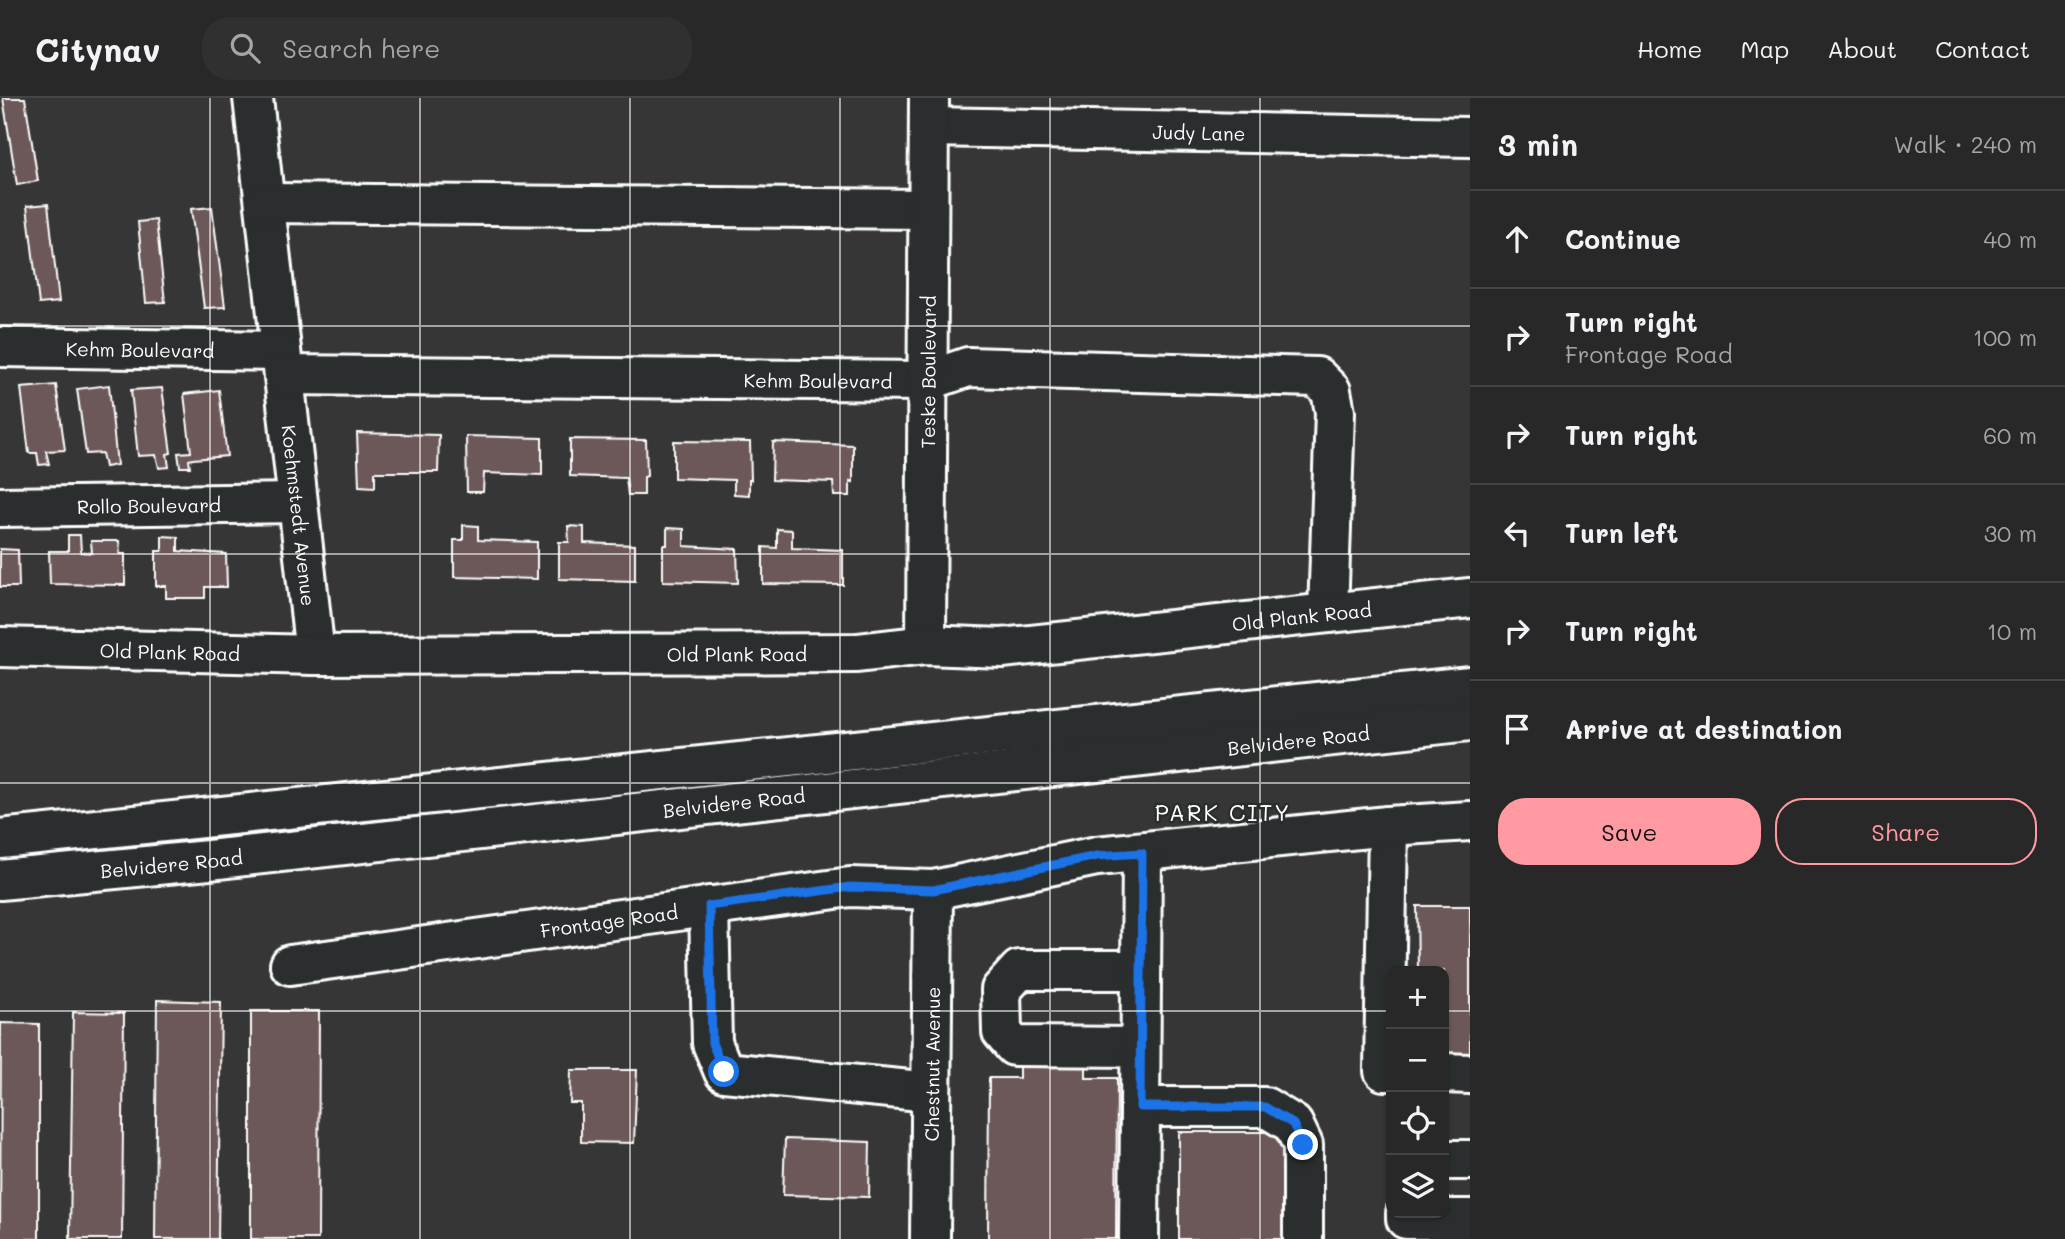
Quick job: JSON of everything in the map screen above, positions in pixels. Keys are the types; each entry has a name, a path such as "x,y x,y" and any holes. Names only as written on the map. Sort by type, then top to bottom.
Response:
{"street":[{"name":"Koehmstedt Avenue","path":"253,98 316,655"},
{"name":"Judy Lane","path":"929,112 1470,137"},
{"name":"Teske Boulevard","path":"926,645 929,112"},
{"path":"265,204 928,209"},
{"name":"Kehm Boulevard","path":"0,347 282,363 927,381 968,367 1317,377 1331,391 1335,412 1328,613"},
{"name":"Rollo Boulevard","path":"0,507 297,503"},
{"name":"Old Plank Road","path":"0,647 316,655 857,653 926,645 1002,648 1470,598"},
{"name":"Belvidere Road","path":"0,839 1470,686"},
{"name":"Belvidere Road","path":"0,880 223,858 1470,721"},
{"name":"Frontage Road","path":"290,965 850,887 933,890 1097,856 1388,826 1470,821"},
{"path":"1386,1071 1388,826"},
{"path":"1139,1239 1142,853"},
{"name":"Chestnut Avenue","path":"930,1239 933,890"},
{"path":"709,906 712,1043 724,1072 931,1092"},
{"path":"1140,1048 1014,1046 1002,1032 1001,990 1019,970 1141,970"},
{"path":"1449,1073 1470,1074"},
{"path":"1140,1107 1265,1107 1293,1124 1303,1145 1303,1239"},
{"path":"1449,1160 1470,1160"},
{"path":"1402,1223 1470,1219"}],"building":[{"path":"3,98 25,98 38,181 17,185"},
{"path":"48,204 59,302 39,304 27,206"},
{"path":"212,207 225,307 204,308 191,209"},
{"path":"156,220 165,302 146,303 138,222"},
{"path":"56,385 65,450 46,451 49,464 39,465 37,453 29,453 21,388"},
{"path":"109,385 117,465 105,467 102,453 86,454 77,389"},
{"path":"162,388 171,453 167,454 169,467 159,468 156,455 138,456 131,390"},
{"path":"219,390 227,456 193,459 189,460 190,467 180,467 178,453 191,452 184,394"},
{"path":"357,433 439,435 438,472 375,472 375,487 359,486"},
{"path":"466,436 542,438 542,475 484,473 483,492 467,492"},
{"path":"570,439 646,440 647,476 644,477 644,495 628,495 626,478 570,476"},
{"path":"674,441 750,442 749,495 734,494 734,480 674,478"},
{"path":"773,442 853,445 853,482 850,481 850,496 834,496 833,482 772,480"},
{"path":"463,525 478,526 478,540 537,542 537,579 454,577 454,540 463,540"},
{"path":"568,526 584,527 584,543 635,545 635,581 559,579 559,542 569,542"},
{"path":"667,528 684,529 684,546 737,549 738,583 663,581 663,545 667,545"},
{"path":"777,529 792,530 792,548 843,550 843,585 763,584 763,547 777,548"},
{"path":"68,535 80,535 81,552 92,553 91,541 119,541 120,554 125,554 125,585 50,584 49,551 68,551"},
{"path":"162,536 178,537 178,551 226,554 227,587 205,587 205,598 166,598 166,586 156,586 156,551 162,551"},
{"path":"0,549 18,550 19,587 0,587"},
{"path":"1417,906 1470,906 1470,1058 1449,1059 1449,966 1418,966"},
{"path":"157,1000 221,1002 218,1239 155,1239"},
{"path":"251,1011 319,1011 318,1239 251,1239"},
{"path":"73,1012 124,1013 122,1239 70,1239"},
{"path":"1,1023 39,1024 39,1239 0,1239"},
{"path":"1019,1062 1086,1062 1086,1078 1117,1078 1116,1239 988,1239 989,1078 1019,1078"},
{"path":"571,1070 637,1070 634,1143 581,1142 581,1103 570,1103"},
{"path":"1179,1132 1284,1132 1284,1239 1179,1239"},
{"path":"785,1139 870,1142 869,1197 783,1195"}],"district":[{"name":"PARK CITY","path":"1223,812"}],"route":[{"path":"724,1072 712,1043 709,906 850,887 933,890 1097,856 1142,853 1140,1107 1265,1107 1293,1124 1303,1145"}]}
